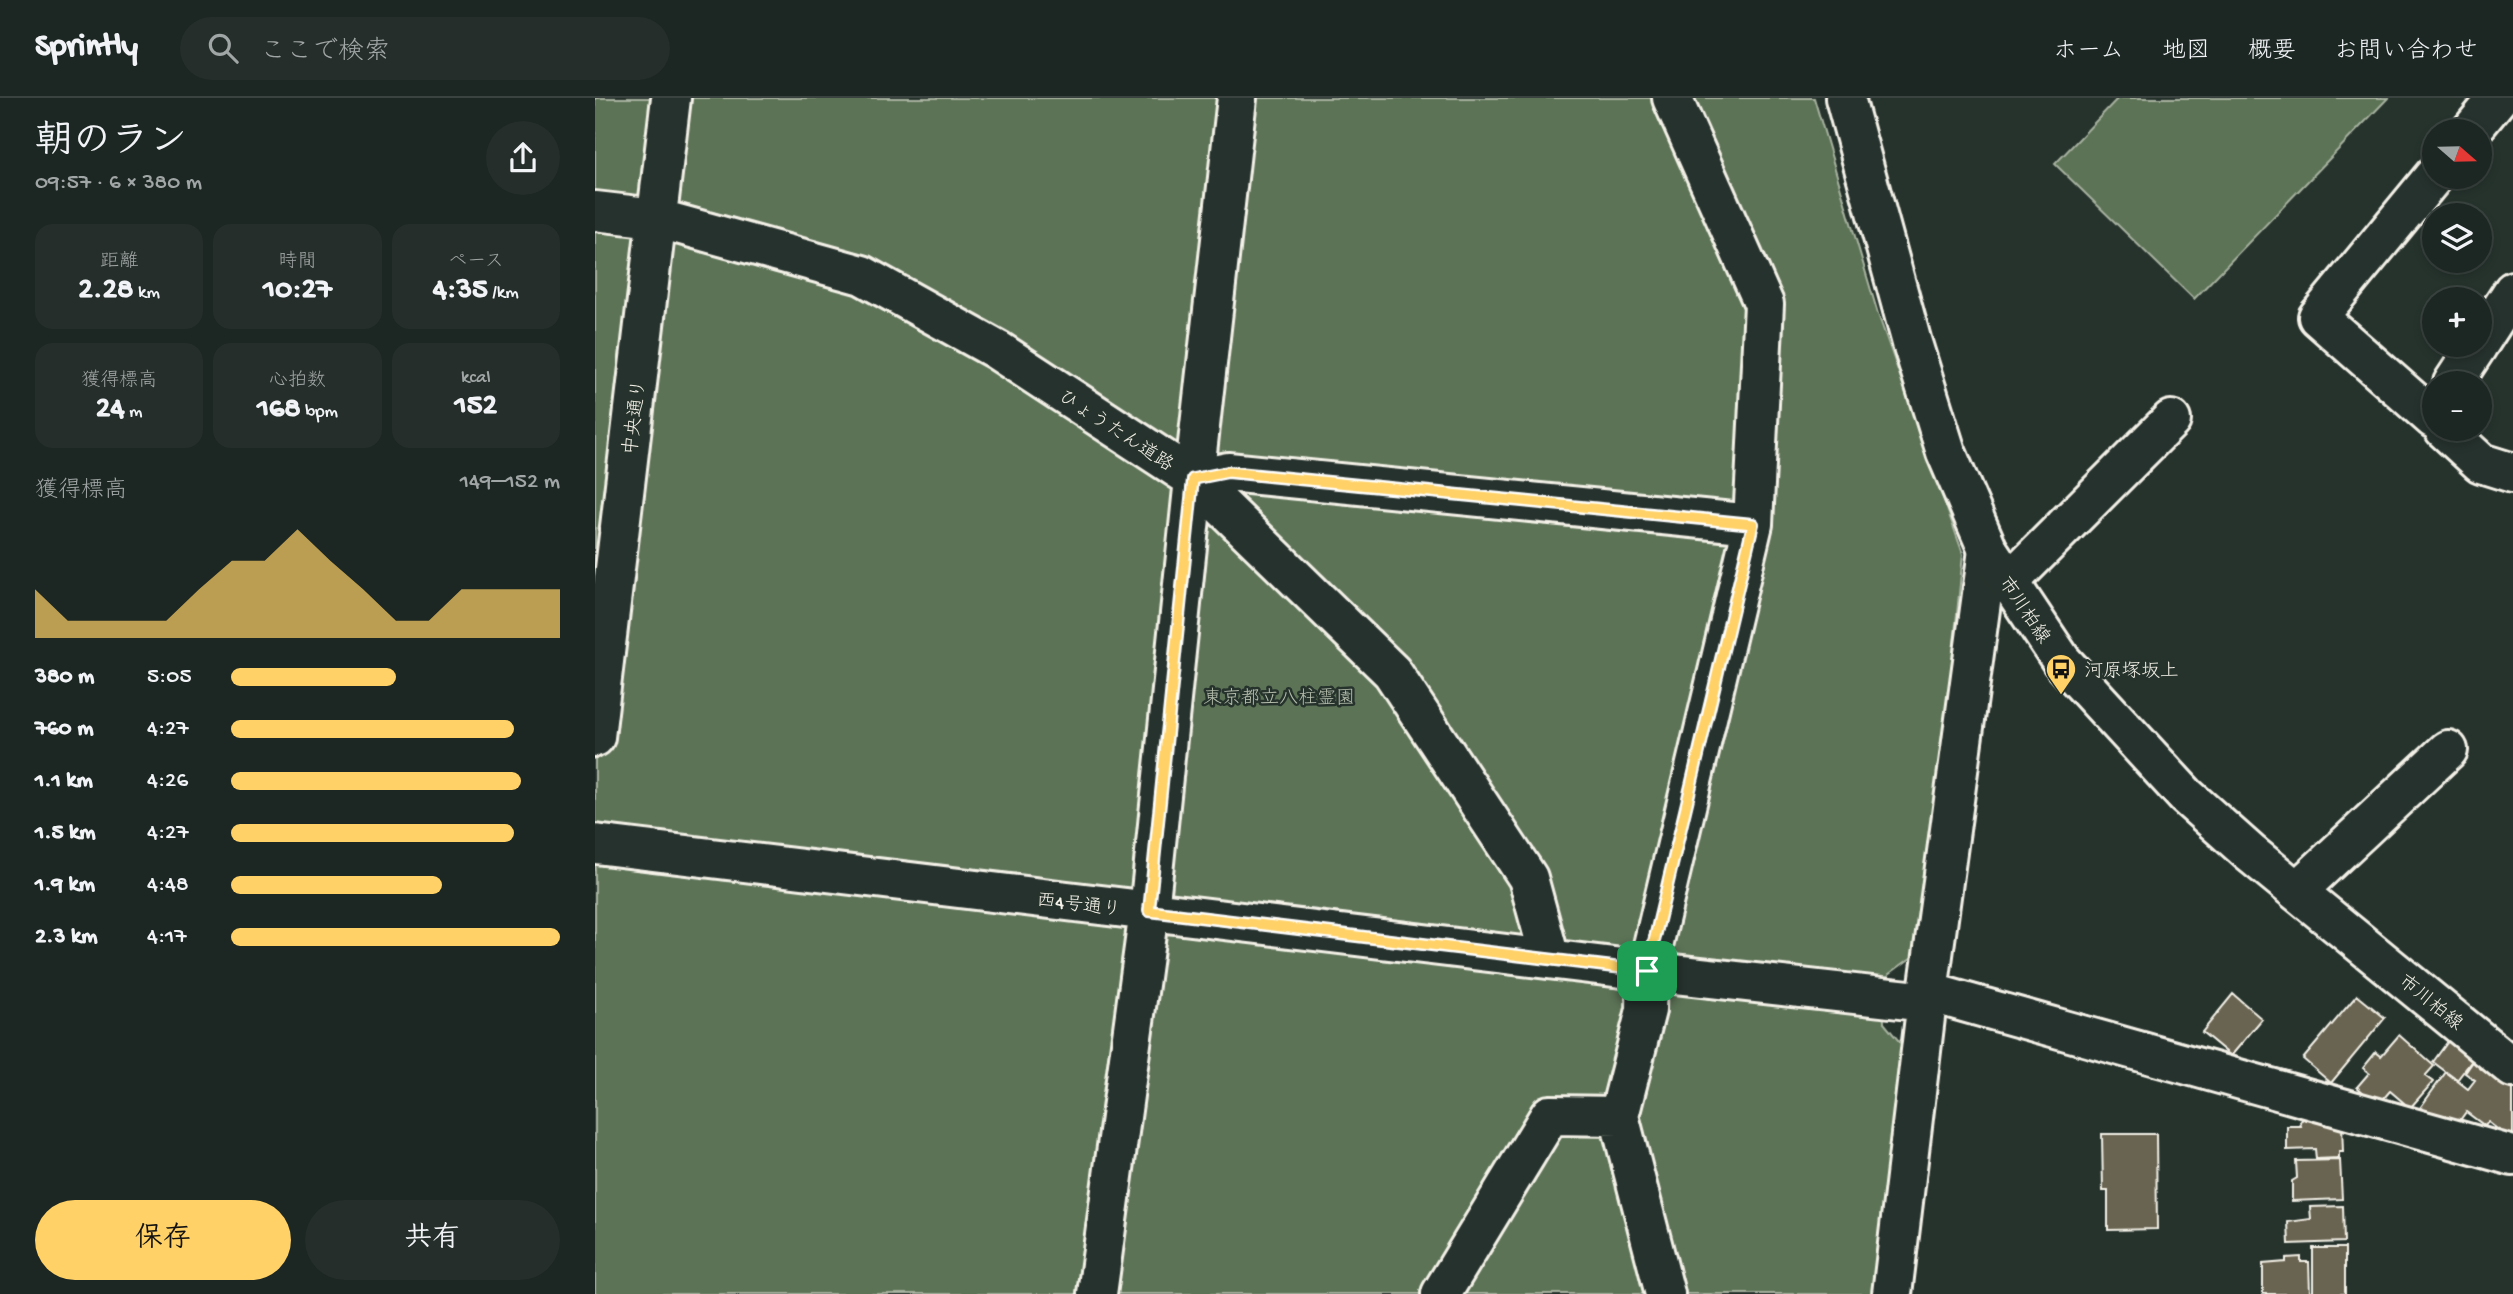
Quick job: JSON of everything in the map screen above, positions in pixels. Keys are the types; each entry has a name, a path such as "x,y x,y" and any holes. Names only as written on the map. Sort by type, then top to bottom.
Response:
{"street":[{"name":"中央通り","path":"595,737 671,98"},
{"path":"1097,1294 1149,911 1193,479 1237,98"},
{"path":"1665,1294 1619,1116 1646,1010 1647,971 1753,524 1764,304 1672,98"},
{"name":"市川柏線","path":"1845,98 1912,343 1946,452 1988,550 2061,660 2186,796 2513,1068"},
{"path":"2481,119 2498,98"},
{"path":"2422,407 2318,317 2423,189"},
{"name":"ひょうたん道路","path":"595,211 656,218 862,275 997,349 1193,479 1392,671 1528,878 1550,959"},
{"path":"2492,323 2513,291"},
{"path":"2008,583 2171,420"},
{"path":"2458,441 2481,463 2513,473"},
{"path":"1193,479 1228,472 1753,524"},
{"path":"1892,1294 1928,997 1988,550"},
{"path":"2297,891 2448,750"},
{"name":"西4号通り","path":"595,844 1647,971 1928,997 2513,1156"},
{"path":"1441,1294 1550,1115 1619,1116"}],"green space":[{"name":"東京都立八柱霊園","path":"595,98 1814,98 1878,314 1963,554 1923,949 1889,974 1883,997 1884,1023 1908,1052 1881,1294 595,1294"},
{"path":"2118,98 2388,98 2194,299 2055,164"}],"building":[{"path":"2233,994 2262,1019 2231,1056 2202,1032"},
{"path":"2357,995 2385,1018 2331,1083 2303,1059"},
{"path":"2399,1035 2434,1066 2425,1076 2433,1082 2410,1108 2390,1091 2378,1105 2357,1087 2369,1073 2363,1068 2376,1052 2381,1056"},
{"path":"2449,1040 2473,1059 2457,1080 2433,1062"},
{"path":"2476,1057 2486,1070 2513,1090 2513,1141 2488,1122 2485,1126 2466,1112 2455,1127 2418,1115 2423,1110 2420,1108 2446,1072 2468,1089 2475,1080 2465,1073"},
{"path":"2306,1115 2324,1121 2324,1125 2342,1125 2343,1152 2339,1152 2339,1158 2316,1159 2315,1149 2287,1150 2287,1126 2301,1126 2300,1122"},
{"path":"2102,1134 2156,1134 2157,1229 2108,1230 2108,1191 2103,1191"},
{"path":"2340,1160 2342,1199 2292,1201 2292,1181 2297,1178 2296,1161"},
{"path":"2343,1206 2344,1242 2289,1244 2288,1222 2311,1219 2310,1207"},
{"path":"2313,1248 2345,1248 2345,1294 2313,1294"},
{"path":"2301,1257 2301,1262 2309,1262 2310,1294 2263,1294 2263,1264 2286,1262 2286,1258"}],"place":[{"name":"河原塚坂上","path":"2061,696"}],"route":[{"path":"1228,472 1753,524 1647,971 1149,911 1193,479 1228,472"}]}
